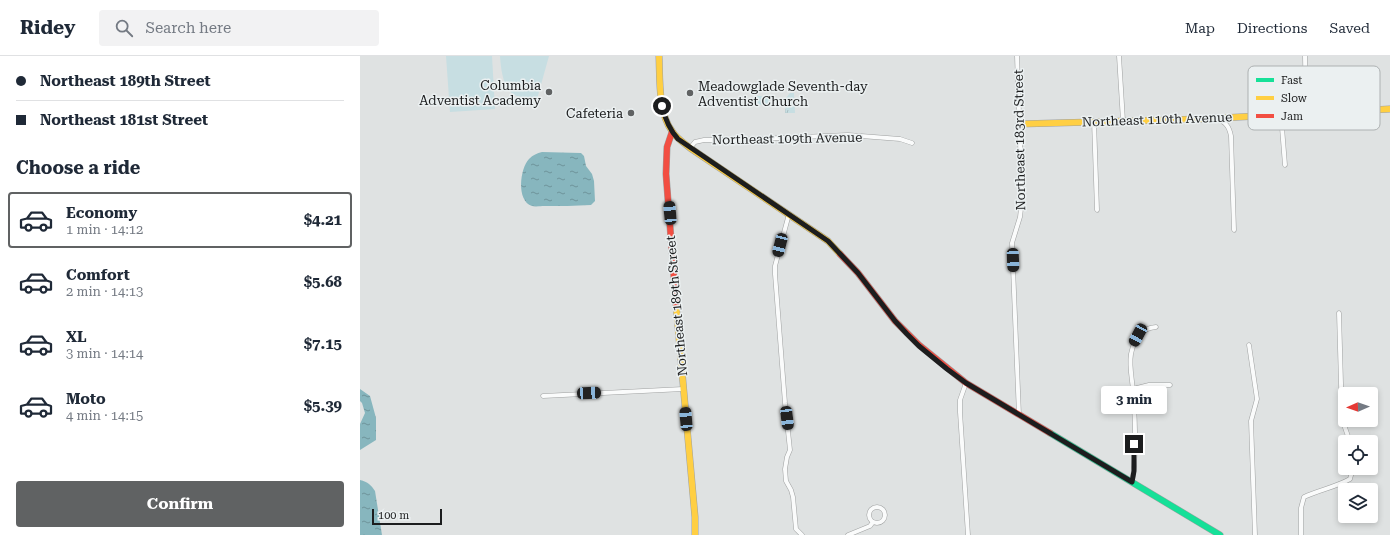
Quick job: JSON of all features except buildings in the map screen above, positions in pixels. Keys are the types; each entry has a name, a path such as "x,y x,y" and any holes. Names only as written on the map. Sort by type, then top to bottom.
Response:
{"street":[{"path":"659,56 662,106 666,122 672,132 690,148 828,241 858,273 895,321 933,358 966,383 1220,535"},
{"name":"Northeast 183rd Street","path":"1017,56 1022,201 1020,217 1012,243 1019,415"},
{"path":"1119,56 1123,121"},
{"path":"1305,56 1305,66"},
{"name":"Northeast 110th Avenue","path":"1380,109 1390,109"},
{"name":"Northeast 110th Avenue","path":"1019,124 1248,117"},
{"path":"1217,118 1226,123 1230,128 1232,136 1234,230"},
{"path":"1094,121 1097,210"},
{"path":"1282,130 1285,165"},
{"name":"Northeast 189th Street","path":"672,132 667,141 665,150 666,174 695,517 695,535"},
{"name":"Northeast 109th Avenue","path":"690,148 695,142 704,140 848,135 900,139 912,143"},
{"path":"789,214 775,266 775,274 790,450 785,469 786,481 793,497 796,529 802,535"},
{"path":"1340,313 1342,419 1348,435"},
{"path":"1132,482 1134,471 1133,389 1130,363 1134,343 1142,330 1149,327 1156,327"},
{"path":"1249,345 1257,400 1251,421 1255,535"},
{"path":"966,383 960,400 960,412 968,535"},
{"path":"1133,389 1149,386 1170,385"},
{"path":"543,396 683,389"},
{"path":"1301,535 1301,508 1304,497 1318,490 1340,485 1350,479 1351,475"},
{"path":"848,535 870,526 873,522"}],"green space":[{"path":"446,56 492,56 495,109 450,112"},
{"path":"500,56 549,56 537,99 512,94 504,79"},
{"path":"790,93 794,93 795,113 785,113 786,98"},
{"path":"756,96 770,96 770,104 756,105"}],"water":[{"path":"542,152 581,153 584,156 586,166 592,174 594,181 595,201 591,205 532,206 527,203 524,198 521,184 523,169 529,159 535,154"},
{"path":"360,389 370,396 376,418 376,440 360,450 360,424 365,413 360,401"},
{"path":"360,480 369,484 375,491 382,535 360,535"}],"traffic: fast":[{"path":"1050,433 1220,535"}],"traffic: slow":[{"path":"659,56 662,105 667,124 674,134 690,148 828,241 840,254"},
{"path":"1380,110 1390,109"},
{"path":"1019,124 1248,117"},
{"path":"676,304 695,517 695,535"}],"traffic: jam":[{"path":"672,132 667,147 666,174 676,304"},
{"path":"840,254 858,273 895,321 919,345 966,383 1050,433"}],"place":[{"name":"Columbia Adventist Academy","path":"549,92"},
{"name":"Meadowglade Seventh-day Adventist Church","path":"690,93"},
{"name":"Cafeteria","path":"631,113"}],"route":[{"path":"662,106 666,122 678,139 828,241 858,273 895,321 907,334 933,358 966,383 1132,482 1134,471 1134,444"}]}
